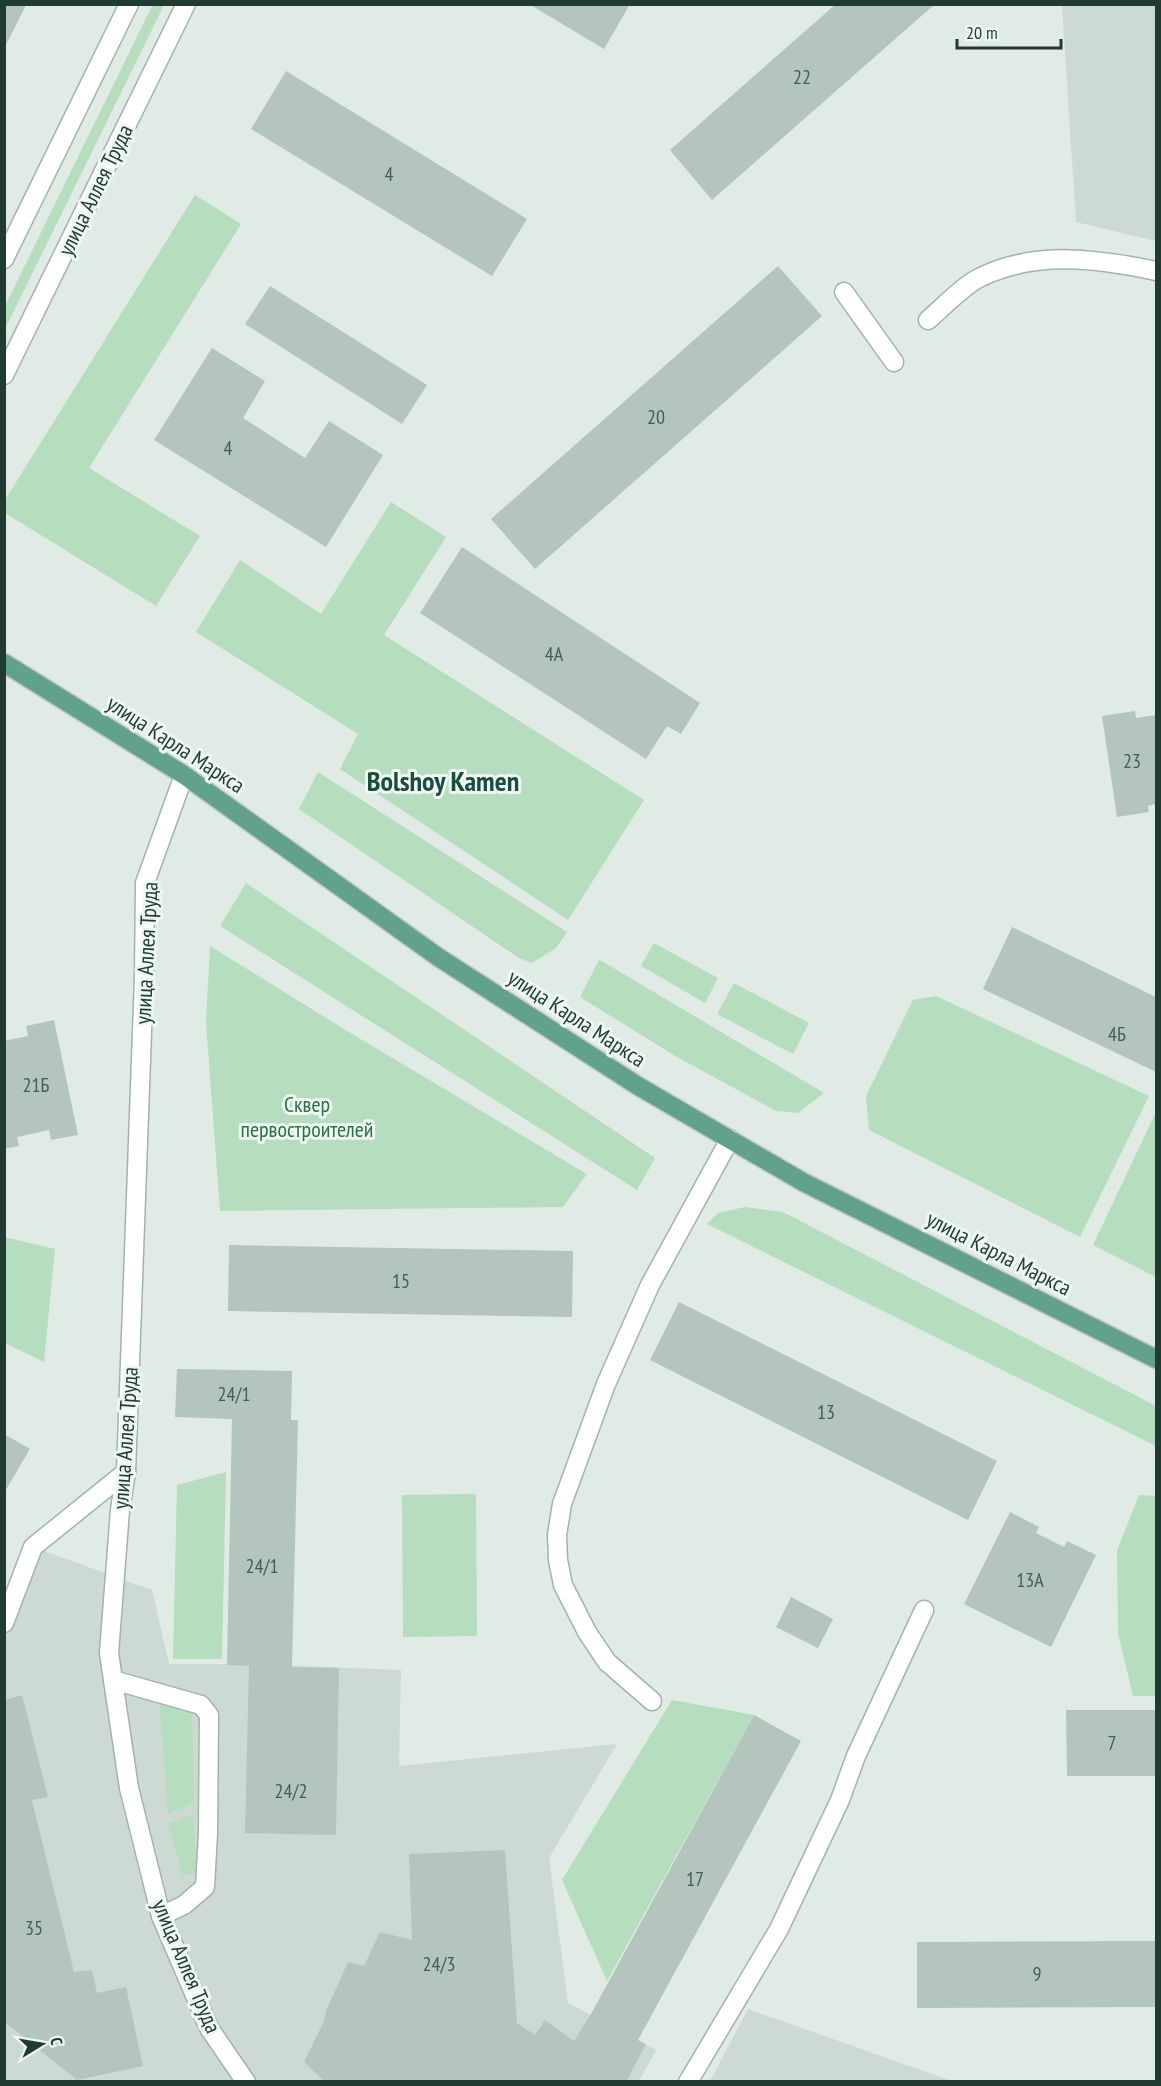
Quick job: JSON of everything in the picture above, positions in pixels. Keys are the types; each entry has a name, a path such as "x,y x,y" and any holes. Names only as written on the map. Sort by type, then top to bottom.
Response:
{"main road":[{"name":"улица Карла Маркса","path":"4,663 184,775 438,957 638,1086 803,1182 1156,1359"}],"street":[{"path":"4,260 129,4"},
{"name":"улица Аллея Труда","path":"4,375 186,4"},
{"path":"928,320 979,277 1012,265 1058,258 1117,262 1156,271"},
{"path":"844,292 894,362"},
{"name":"улица Аллея Труда","path":"184,775 145,883 144,977 126,1472 120,1510 110,1653 129,1788 160,1916 209,2028 246,2082"},
{"path":"652,1701 607,1662 587,1632 563,1585 558,1560 557,1535 562,1504 606,1384 650,1285 730,1138"},
{"path":"4,1623 33,1547 126,1472"},
{"path":"688,2082 779,1929 840,1800 856,1756 924,1610"},
{"path":"113,1680 201,1705 209,1716 205,1887 184,1905 160,1916"}],"shaded area":[{"path":"1062,5 1156,5 1156,241 1076,222"},
{"path":"33,1547 152,1590 169,1664 246,1664 401,1670 399,1766 617,1744 549,1858 568,2003 656,2050 639,2081 5,2081 4,1623"},
{"path":"748,2009 952,2081 710,2081"}],"green space":[{"path":"153,4 164,5 5,329 5,306"},
{"path":"195,195 241,224 89,468 200,536 156,606 5,513 5,500"},
{"path":"391,502 446,537 384,635 644,800 568,920 340,769 358,734 196,632 240,560 321,614"},
{"path":"318,772 567,932 556,948 532,963 519,958 299,809"},
{"path":"246,883 655,1158 637,1190 220,926"},
{"path":"654,943 718,978 705,1003 641,966"},
{"name":"Сквер первостроителей","path":"210,946 347,1031 587,1174 563,1207 220,1211 206,1022"},
{"path":"599,960 824,1093 798,1113 776,1111 677,1057 580,997"},
{"path":"734,983 809,1023 793,1054 717,1014"},
{"path":"936,996 1149,1096 1080,1237 869,1130 866,1096 913,1000"},
{"path":"1156,1112 1156,1277 1093,1245"},
{"path":"745,1207 783,1212 1156,1406 1156,1446 707,1224 718,1213"},
{"path":"4,1237 55,1249 44,1362 5,1343"},
{"path":"226,1472 222,1659 173,1659 177,1485"},
{"path":"476,1494 477,1636 403,1637 402,1495"},
{"path":"1139,1495 1156,1496 1156,1696 1133,1696 1118,1633 1117,1551"},
{"path":"159,1699 192,1708 194,1803 168,1814"},
{"path":"672,1700 754,1715 607,1981 562,1880"},
{"path":"193,1814 197,1872 183,1876 168,1824"}],"building":[{"path":"529,4 630,4 604,49"},
{"path":"836,4 935,4 712,200 670,150"},
{"path":"4,5 26,5 4,49"},
{"path":"286,71 527,219 492,276 251,129"},
{"path":"778,266 822,316 535,569 491,519"},
{"path":"270,286 427,385 402,424 245,324"},
{"path":"212,348 265,381 243,418 305,458 329,421 383,455 326,547 154,440"},
{"path":"462,547 700,703 681,734 667,726 646,759 420,613"},
{"path":"1135,711 1136,718 1156,715 1156,804 1148,806 1149,812 1117,817 1102,716"},
{"path":"1012,927 1156,997 1156,1072 983,989"},
{"path":"54,1020 78,1135 51,1140 49,1130 17,1137 19,1146 4,1149 4,1041 28,1036 26,1026"},
{"path":"229,1245 573,1251 572,1317 228,1311"},
{"path":"679,1302 997,1461 968,1520 650,1360"},
{"path":"177,1369 292,1371 291,1420 298,1420 292,1667 339,1668 336,1835 245,1833 249,1666 227,1665 232,1419 175,1417"},
{"path":"4,1434 30,1449 4,1493"},
{"path":"1010,1512 1039,1527 1036,1533 1064,1547 1067,1541 1096,1555 1051,1647 964,1604"},
{"path":"791,1597 833,1619 818,1648 776,1627"},
{"path":"22,1695 48,1797 32,1800 74,1972 92,1970 97,1993 126,1987 143,2066 77,2080 5,2022 5,1700"},
{"path":"1066,1710 1156,1710 1156,1776 1067,1776"},
{"path":"754,1715 801,1741 638,2040 646,2044 626,2082 325,2082 304,2062 348,1962 364,1966 380,1932 412,1940 409,1854 505,1850 517,2023 535,2035 545,2020 574,2041 591,2014"},
{"path":"1156,1941 1156,2007 917,2008 917,1942"}],"district":[{"name":"Bolshoy Kamen","path":"443,780"}]}
